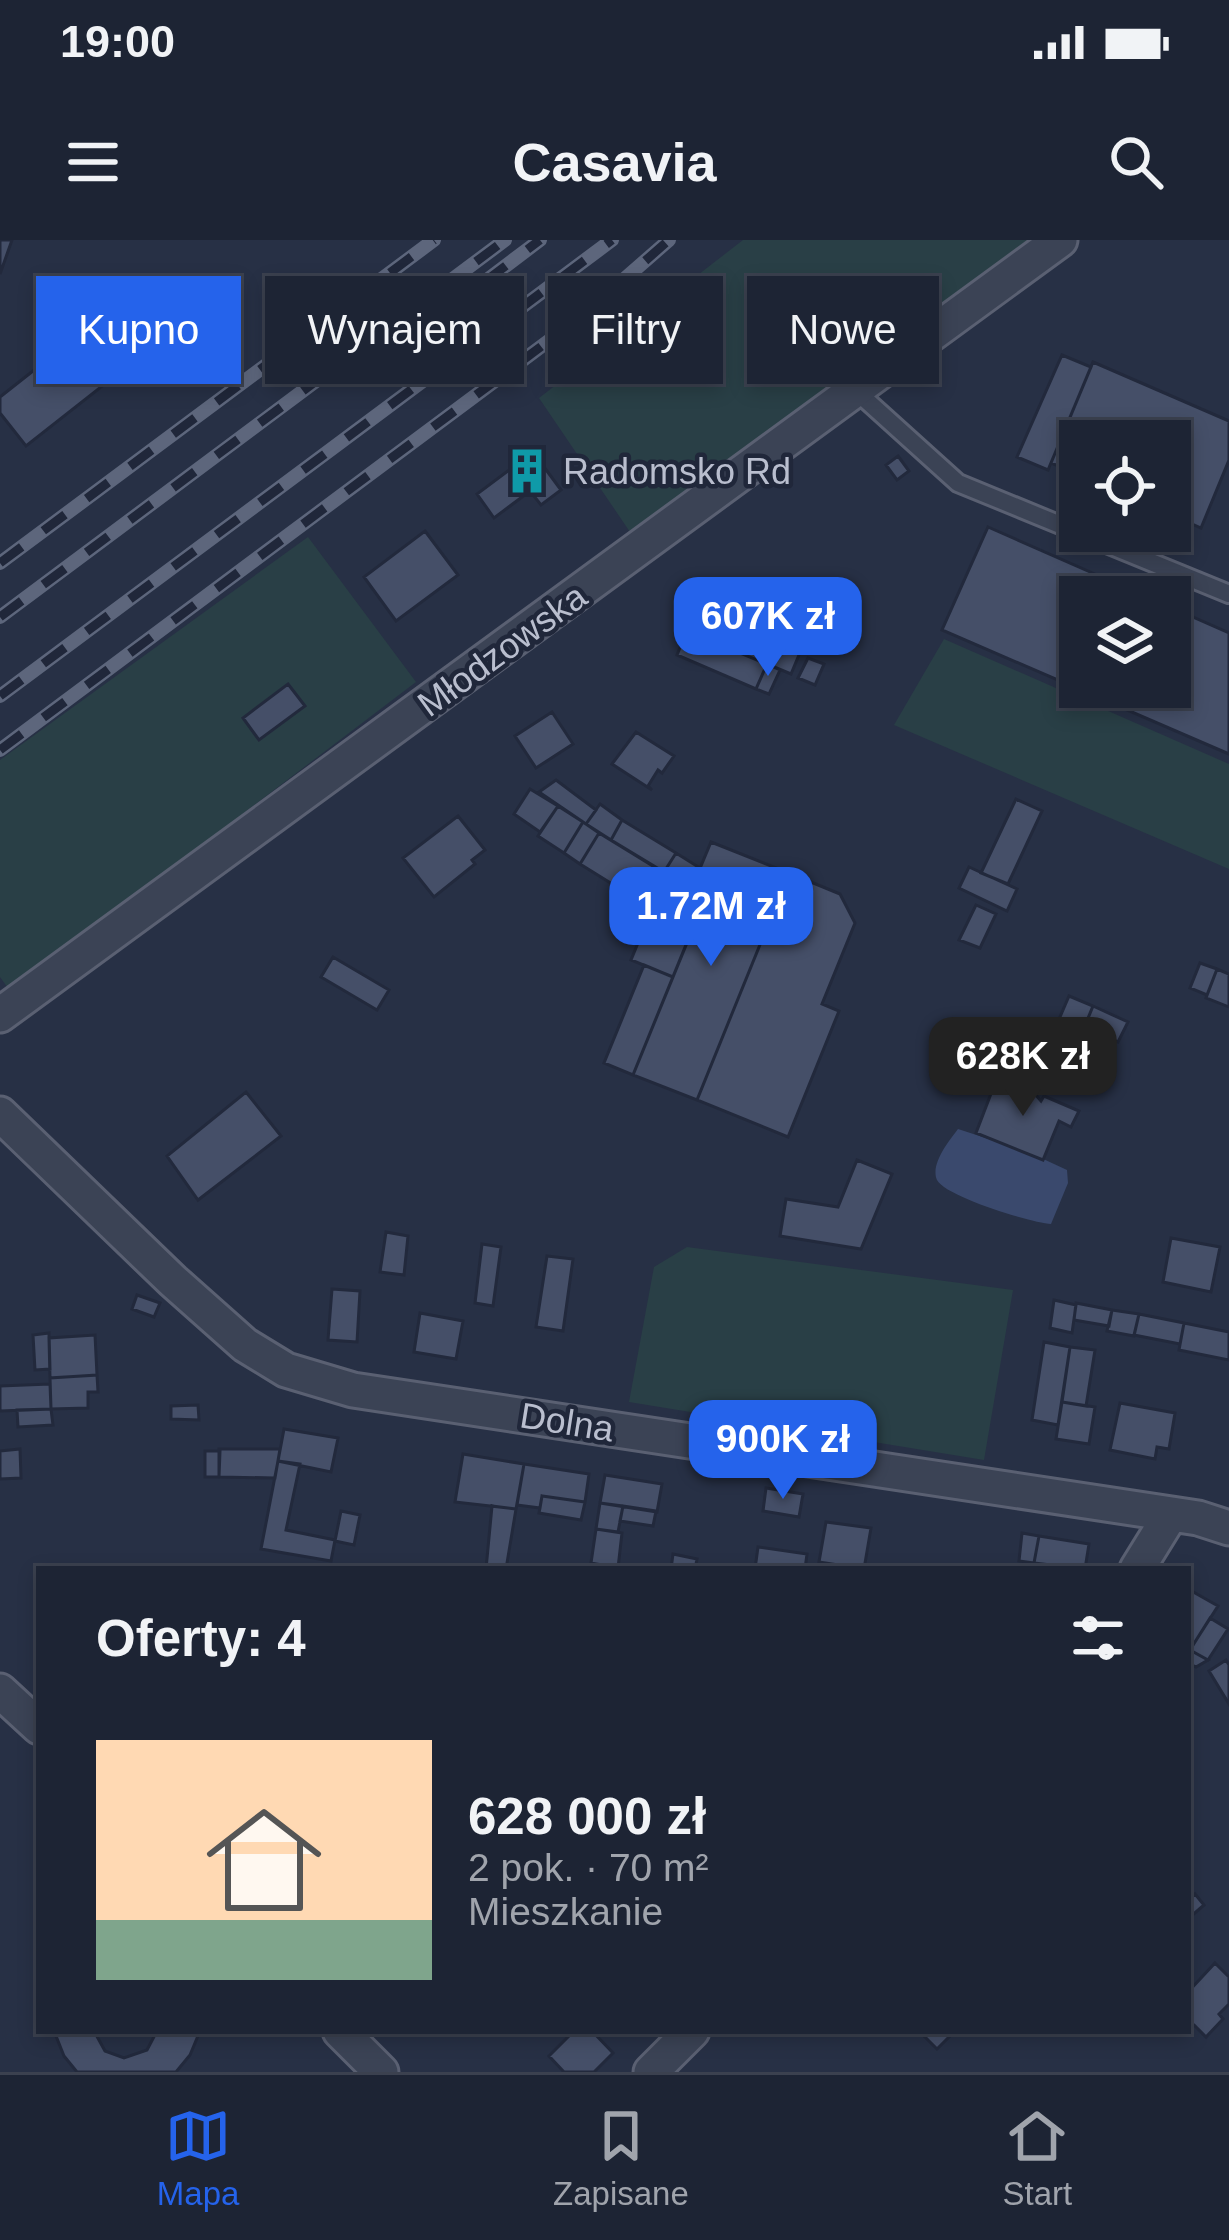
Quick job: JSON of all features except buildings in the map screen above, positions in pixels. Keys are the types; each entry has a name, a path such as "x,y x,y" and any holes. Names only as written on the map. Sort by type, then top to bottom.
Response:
{"street":[{"name":"Młodzowska","path":"0,1016 1060,240"},
{"name":"Dolna","path":"0,1114 212,1317 266,1359 304,1378 353,1390 1172,1514 1229,1528"},
{"path":"1139,1566 1172,1514"},
{"path":"0,1691 36,1724"},
{"path":"343,2034 381,2072"},
{"path":"651,2072 689,2034"}],"lane":[{"path":"855,390 958,483 1229,594"}],"shaded area":[{"path":"743,240 1028,240 939,305 939,276 747,276 747,384 832,384 630,532 539,398 557,384 723,384 723,276 697,276"},
{"path":"308,537 416,682 10,991 0,977 0,760"},
{"path":"944,639 1059,689 1059,708 1101,708 1229,764 1229,869 894,725"},
{"path":"687,1247 1013,1290 984,1460 629,1402 654,1267"}],"water":[{"path":"958,1129 1067,1170 1068,1183 1051,1224 972,1201 937,1180 938,1160"}],"railway":[{"path":"0,563 434,240"},
{"path":"0,617 505,240"},
{"path":"492,276 540,240"},
{"path":"0,696 612,240"},
{"path":"0,750 582,316 669,240"}],"place":[{"name":"Radomsko Rd","path":"527,471"}]}
